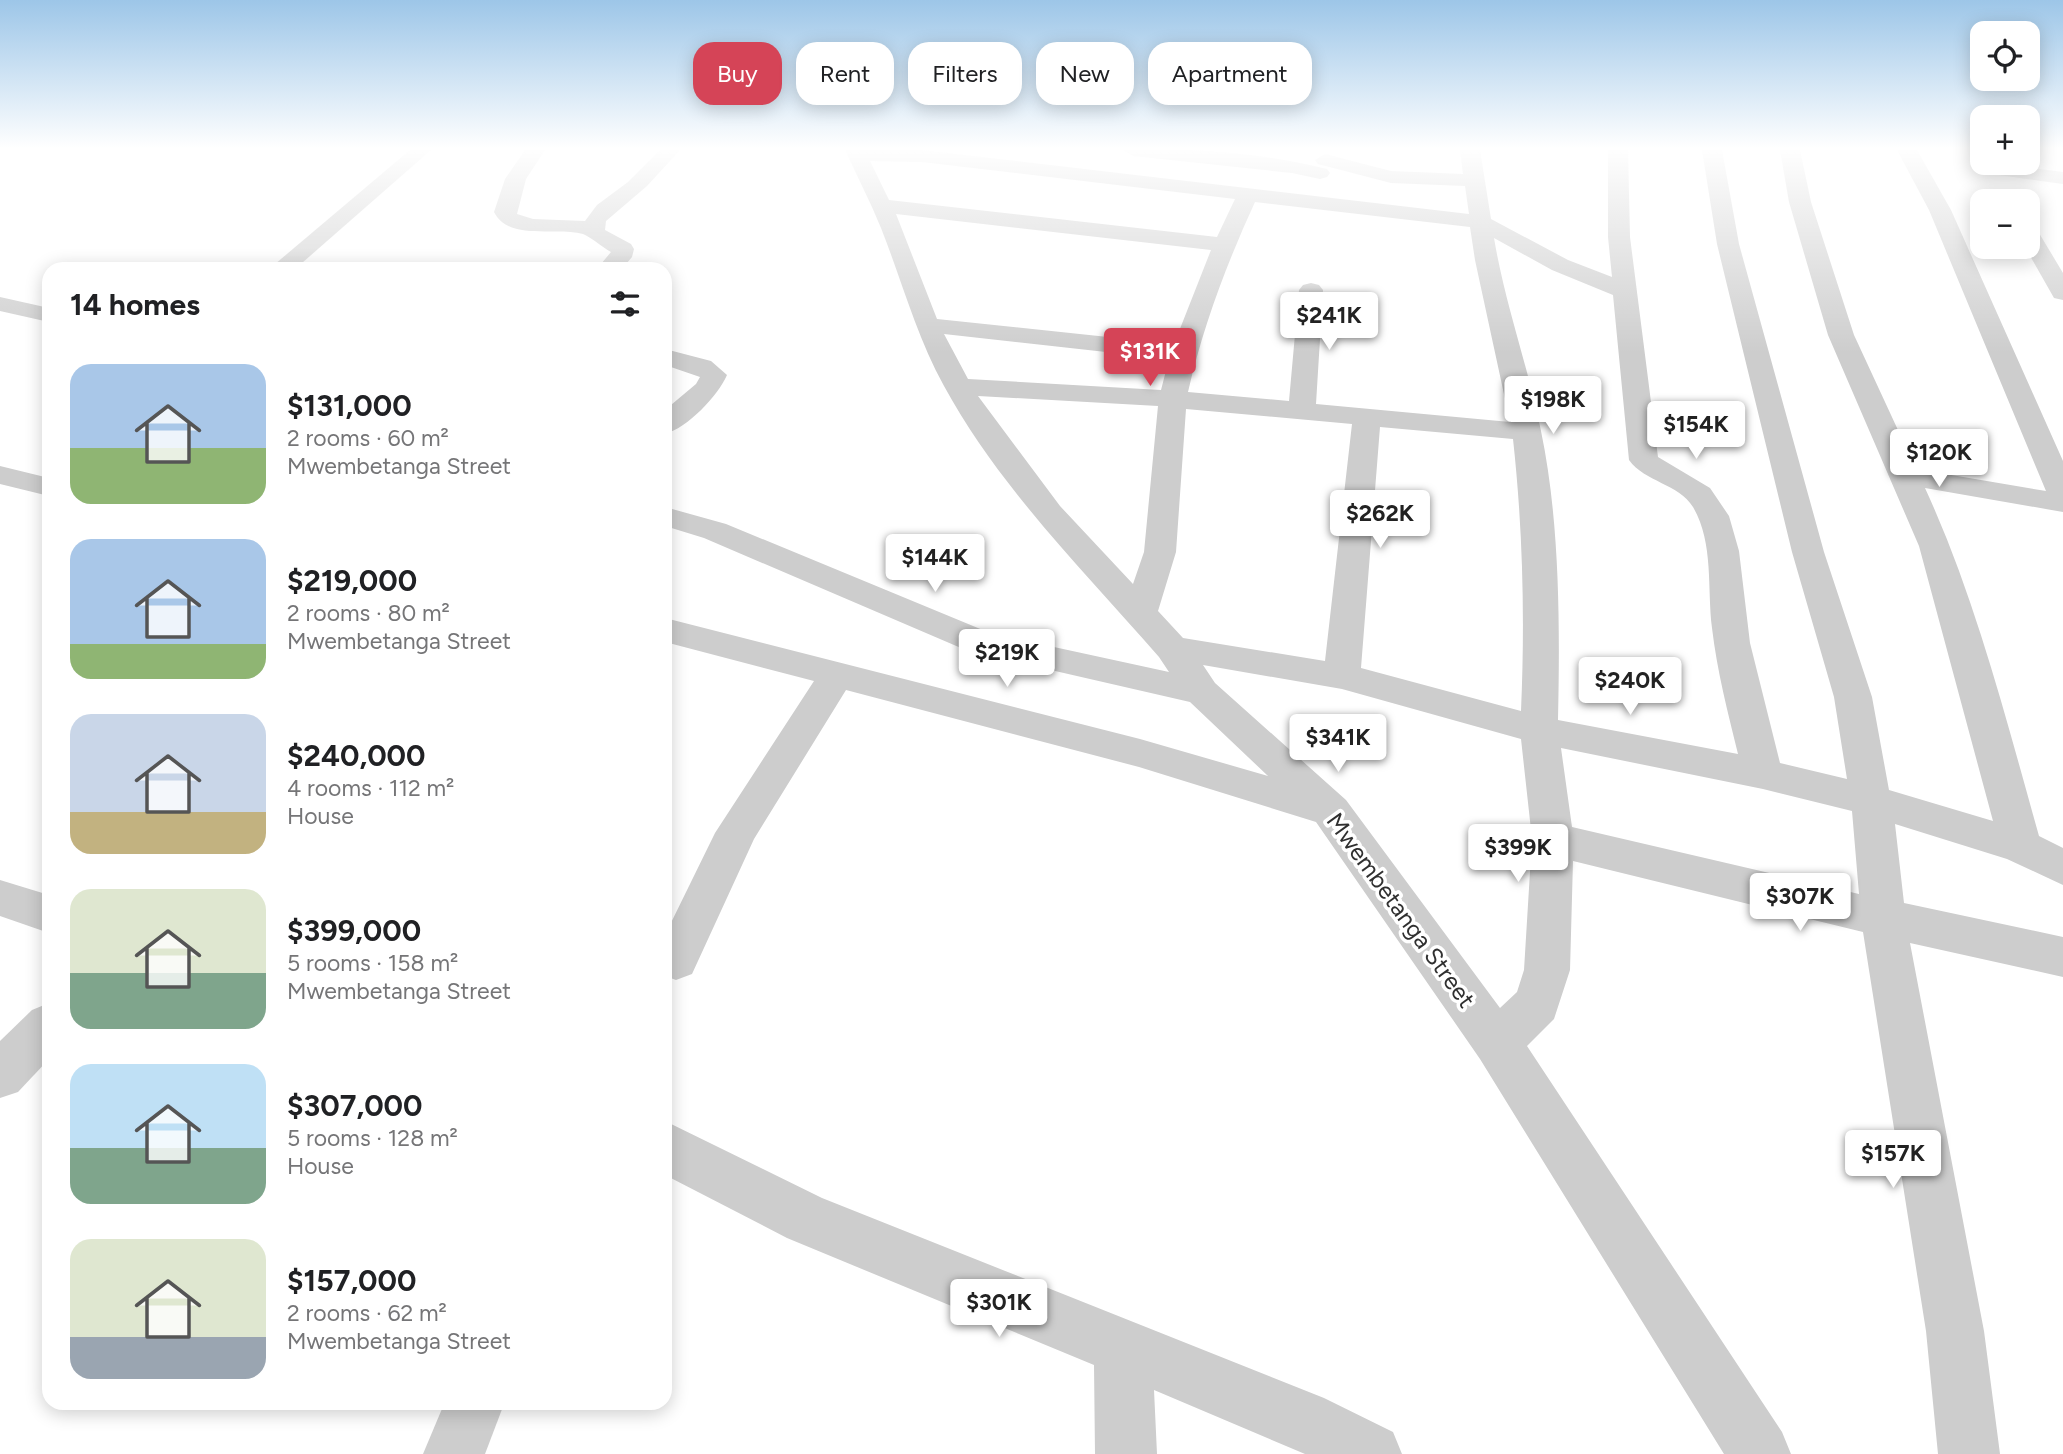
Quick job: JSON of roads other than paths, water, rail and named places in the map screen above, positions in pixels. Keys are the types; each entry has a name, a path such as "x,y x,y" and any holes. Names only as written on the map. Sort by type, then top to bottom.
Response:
{"street":[{"path":"288,262 341,218"},
{"path":"508,218 531,225 593,228"},
{"path":"596,218 593,228 596,234 623,249 621,257 616,262"},
{"name":"Mwembetanga Street","path":"887,218 927,325 958,387 1049,513 1172,648 1202,692 1331,811 1497,1043 1760,1454"},
{"path":"995,218 1224,245"},
{"path":"1140,612 1160,552 1173,399 1184,353 1224,245 1237,218"},
{"path":"1446,218 1480,222 1560,265 1625,291"},
{"path":"1479,218 1486,260 1527,432 1538,537 1542,635 1539,730 1553,839 1547,970 1537,1004 1497,1043"},
{"path":"1618,218 1644,460 1656,471 1689,486 1704,499 1717,522 1731,640 1763,774"},
{"path":"1724,218 1808,552 1853,697 1877,843 1884,917 1955,1331 1969,1454"},
{"path":"1805,218 1840,335 1935,545 2021,846"},
{"path":"1943,218 2063,495"},
{"path":"2040,254 2063,293"},
{"path":"1302,411 1311,290"},
{"path":"0,304 42,313"},
{"path":"927,325 1184,353"},
{"path":"672,359 702,367 714,375 708,388 672,419"},
{"path":"958,387 1173,399 1527,432"},
{"path":"1342,676 1367,418"},
{"path":"0,475 42,485"},
{"path":"1905,476 2063,503"},
{"path":"672,518 715,531 981,643 1202,692"},
{"path":"672,632 1140,752 1331,811"},
{"path":"1172,648 1342,676 1539,730 1763,774 1869,800 2021,846 2063,868"},
{"path":"676,960 736,833 838,673"},
{"path":"1553,839 1792,898 2063,957"},
{"path":"0,898 42,912"},
{"path":"0,1075 42,1032"},
{"path":"672,1151 806,1219 1302,1420 1371,1454"},
{"path":"1123,1347 1126,1454"},
{"path":"454,1454 472,1410"}]}
